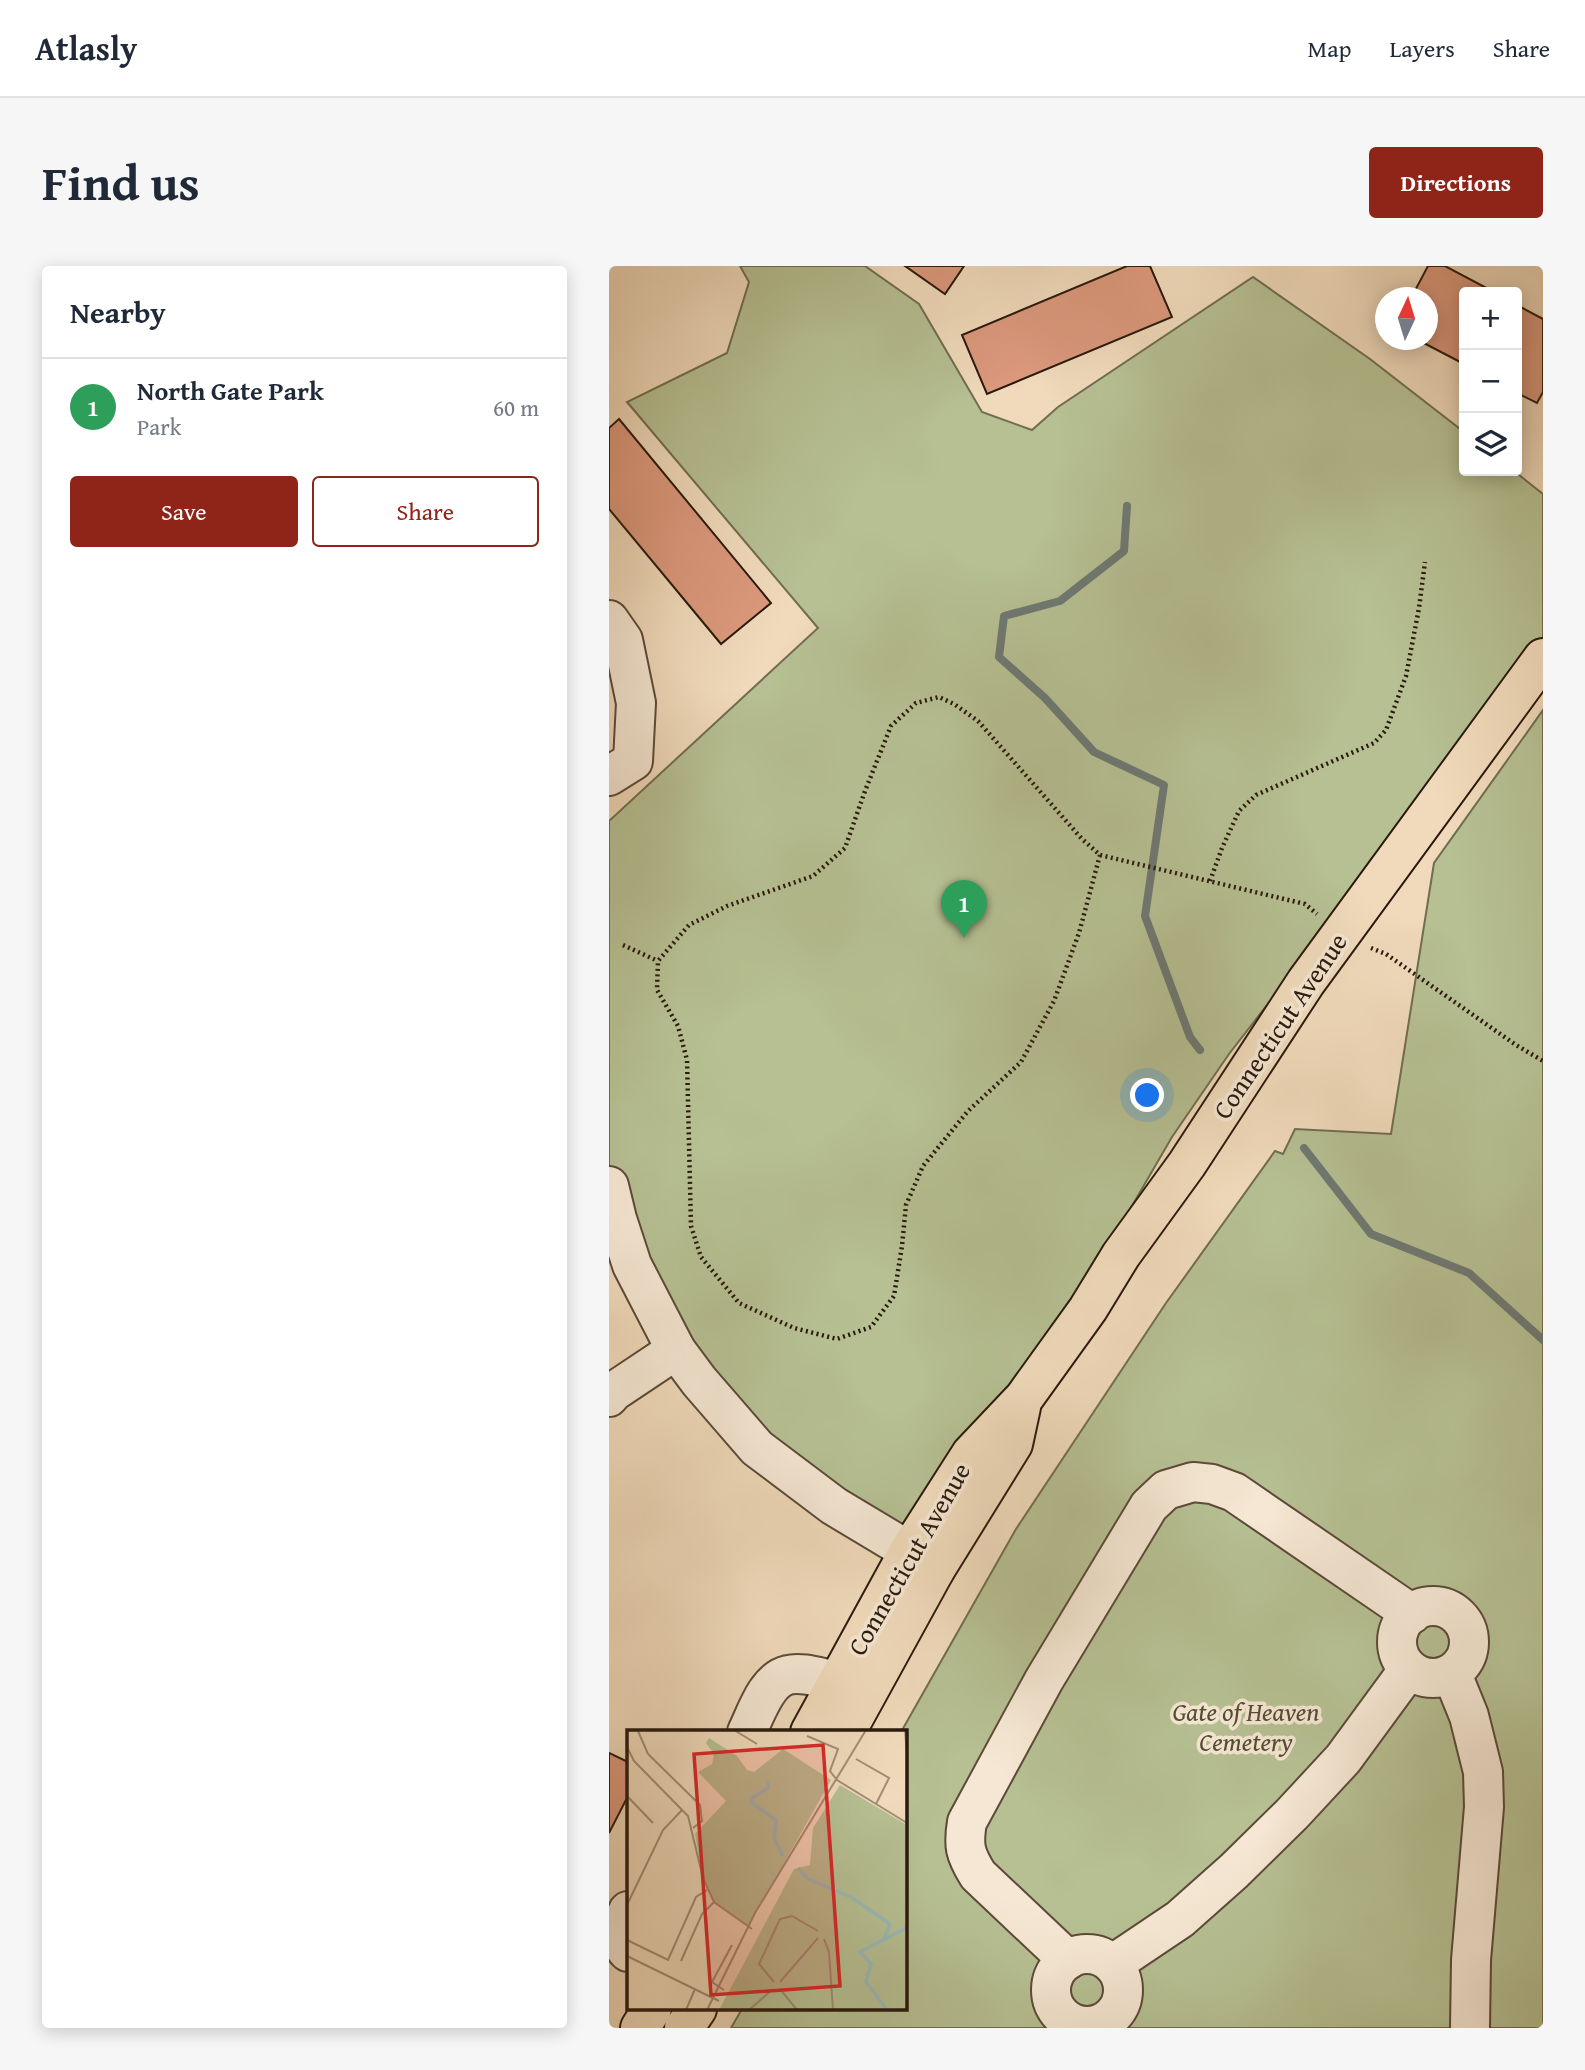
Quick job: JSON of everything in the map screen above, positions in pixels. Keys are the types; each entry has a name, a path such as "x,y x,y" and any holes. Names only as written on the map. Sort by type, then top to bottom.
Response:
{"main road":[{"name":"Connecticut Avenue","path":"847,1730 971,1454 1024,1398 1088,1309 1121,1255 1187,1164 1306,982 1543,658"},
{"name":"Connecticut Avenue","path":"811,1730 838,1681 922,1560"},
{"path":"640,2028 651,2010"},
{"path":"684,2028 696,2010"}],"street":[{"path":"609,620 623,640 636,703 633,761 609,776"},
{"path":"609,1186 617,1219 621,1267 699,1381 757,1448 834,1506 922,1560"},
{"path":"609,1397 676,1350"},
{"path":"1067,1960 978,1875 964,1844 967,1822 1044,1680 1149,1506 1166,1490 1193,1482 1212,1484 1234,1492 1412,1614"},
{"path":"1421,1608 1446,1608 1459,1616 1467,1627 1470,1645 1467,1657 1451,1674 1433,1679 1415,1674 1402,1660 1397,1648 1398,1632 1404,1620 1412,1614 1421,1608"},
{"path":"1113,1964 1179,1919 1282,1824 1343,1759 1409,1669"},
{"path":"748,1730 776,1680 798,1674 838,1681"},
{"path":"1451,1674 1469,1716 1483,1772 1484,1807 1471,1960 1470,2028"},
{"path":"758,1730 787,1675"},
{"path":"627,1913 619,1929 620,1941 627,1951"},
{"path":"1087,1954 1100,1956 1113,1964 1121,1975 1124,1993 1112,2024 1087,2027 1047,2020 1052,1980 1058,1968 1067,1960 1087,1954"}],"path":[{"path":"1210,881 1221,848 1239,811 1256,795 1374,743 1386,730 1406,676 1426,562"},
{"path":"1100,855 1079,933 1054,1001 1021,1062 968,1111 923,1166 906,1205 894,1296 871,1327 837,1339 794,1328 739,1303 701,1257 691,1226 687,1060 678,1026 657,990 658,961 689,925 727,906 813,876 845,848 891,726 916,703 940,697 978,721 1082,839 1100,855 1305,904 1340,936 1386,954 1543,1061"},
{"path":"623,946 658,961"}],"green space":[{"path":"740,266 865,266 919,304 982,412 1032,430 1058,407 1253,277 1370,359 1459,428 1459,476 1520,476 1543,494 1543,649 1229,1054 1172,1137 1111,1242 909,1551 699,1381 609,1186 609,821 818,628 627,402 727,353 749,282"},
{"name":"Gate of Heaven Cemetery","path":"1543,710 1543,2028 731,2028 741,2010 907,2010 907,1730 902,1730 1016,1529 1166,1303 1275,1151 1283,1154 1295,1129 1391,1134 1434,863"}],"building":[{"path":"905,266 964,266 945,294"},
{"path":"1127,266 1150,266 1172,317 987,394 962,335"},
{"path":"1428,266 1445,266 1485,287 1459,287 1459,361 1437,350 1438,287 1417,287"},
{"path":"1522,308 1543,319 1543,392 1537,403 1522,396"},
{"path":"619,419 771,603 721,644 609,509 609,428"},
{"path":"609,1753 627,1762 627,1798 609,1833"}],"waterway":[{"path":"1127,506 1124,551 1060,601 1004,616 999,657 1045,698 1094,752 1164,785 1145,916 1190,1037 1200,1050"},
{"path":"1304,1148 1371,1234 1469,1273 1543,1340"}],"place":[{"name":"North Gate Park","path":"964,938"}]}
